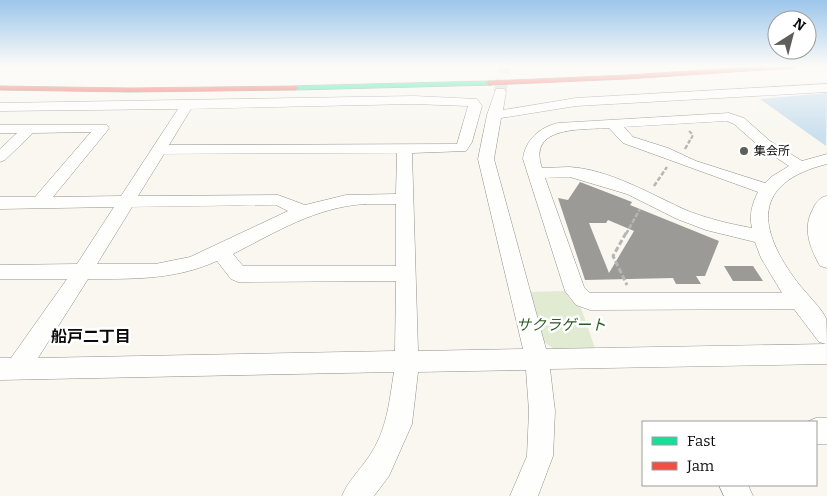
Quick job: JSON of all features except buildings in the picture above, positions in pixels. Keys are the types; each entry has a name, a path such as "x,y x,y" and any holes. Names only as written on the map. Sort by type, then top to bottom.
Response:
{"street":[{"path":"494,115 576,102 806,89"},
{"path":"500,92 486,159 537,358 542,411 540,456 524,496"},
{"path":"0,107 415,100 472,102 475,106 465,142 461,148 159,150"},
{"path":"9,368 83,271 187,105"},
{"path":"800,166 765,144 739,120 729,117 570,126 549,131 534,143 530,151 575,291 583,299 590,302 636,303 801,301"},
{"path":"612,124 628,140 663,151 691,164 766,189"},
{"path":"0,130 102,128 39,203"},
{"path":"0,157 29,129"},
{"path":"356,496 379,466 399,424 407,362 404,273 404,149"},
{"path":"827,160 800,166 778,177 766,189 759,217 763,237 771,258 827,335"},
{"path":"536,173 570,172 586,175 633,190 683,215 712,226 763,237"},
{"path":"0,272 155,271 180,267 203,260 327,204 354,200 404,199"},
{"path":"0,204 278,200 306,212"},
{"path":"827,201 818,212 822,222 818,241 827,261"},
{"path":"221,251 238,274 404,273"},
{"path":"9,368 827,354"}],"green space":[{"name":"サクラゲート","path":"567,291 570,299 581,308 596,351 557,351 541,340 528,292"}],"water":[{"path":"827,93 826,146 760,99"}],"traffic: jam":[{"path":"75,89 200,89"}],"place":[{"name":"集会所","path":"744,151"}],"district":[{"name":"船戸二丁目","path":"91,336"}]}
